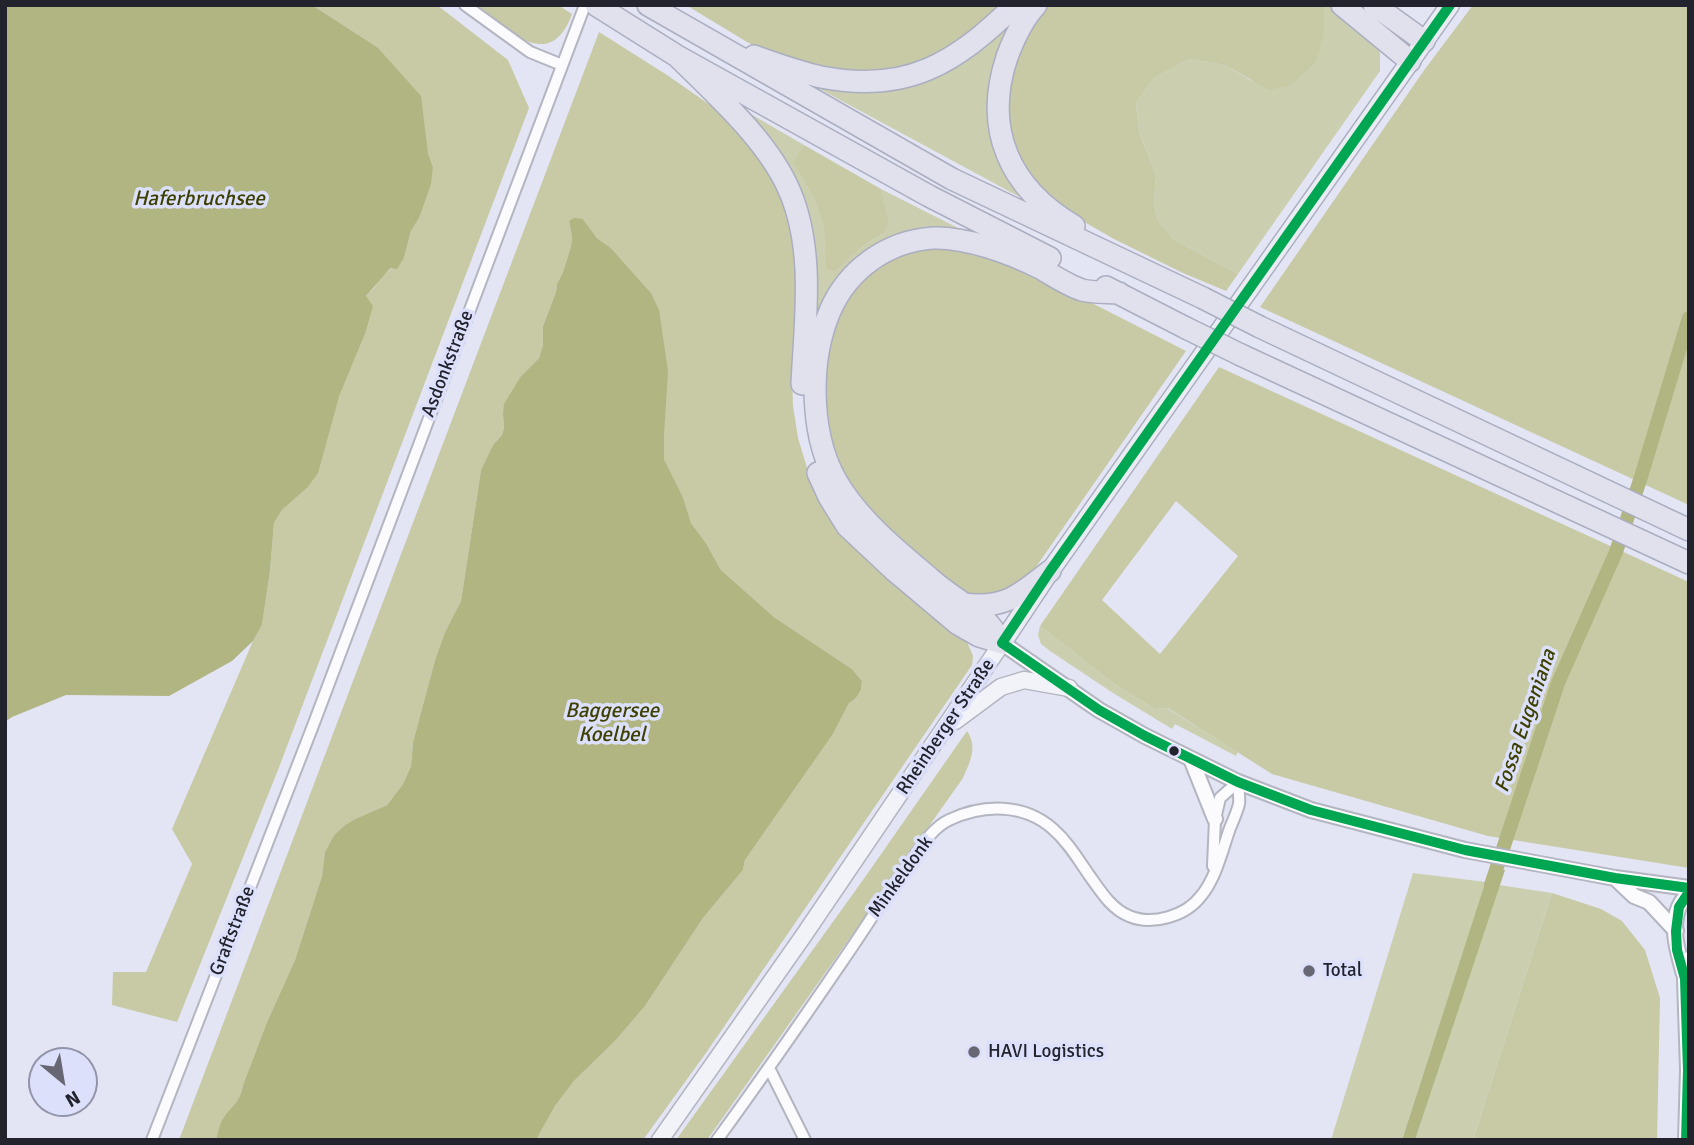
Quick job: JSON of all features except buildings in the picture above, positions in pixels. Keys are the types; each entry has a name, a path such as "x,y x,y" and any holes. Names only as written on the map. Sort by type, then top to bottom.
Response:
{"highway":[{"path":"596,5 677,55 929,196 1186,328 1689,563"},
{"path":"648,5 952,179 1689,530"},
{"path":"709,41 821,77 863,82 899,79 932,69 964,50 990,30 1015,5"},
{"path":"1036,5 1014,37 1002,73 997,99 1000,128 1009,160 1032,195 1057,216 1082,230 1094,248"},
{"path":"1342,5 1410,61"},
{"path":"1374,5 1424,41"},
{"path":"677,55 745,126 774,162 790,191 799,218 804,250 806,289 801,397 804,422 808,447 829,497 848,526 930,602 968,630 1002,643"},
{"path":"1002,643 988,622 934,582 892,546 861,515 840,488 821,440 815,408 816,372 825,323 836,298 856,273 880,254 895,246 933,238 972,243 1026,261 1082,290 1119,293"},
{"path":"964,604 982,606 1017,597 1050,571"}],"main road":[{"name":"Rheinberger Straße","path":"660,1140 945,729 1050,571 1450,5"},
{"path":"945,729 1001,687 1024,680 1069,688"}],"street":[{"path":"465,5 530,52 562,65"},
{"name":"Asdonkstraße","path":"314,723 585,5"},
{"path":"1002,643 1122,724 1238,782 1311,810 1465,850 1689,890 1679,907 1675,930 1685,979"},
{"name":"Graftstraße","path":"152,1140 314,723"},
{"path":"1191,759 1215,819"},
{"path":"1213,876 1215,819 1220,798 1238,782"},
{"name":"Minkeldonk","path":"717,1140 898,878 931,834 946,821 966,813 992,808 1010,809 1038,818 1069,845 1104,896 1115,907 1127,916 1139,919 1163,919 1191,906 1201,896 1213,876 1239,804 1238,782"},
{"path":"1615,878 1634,896 1649,902 1675,930"},
{"path":"1686,1140 1688,1070 1685,979 1689,959"},
{"path":"769,1068 805,1140"}],"shaded area":[{"path":"312,5 437,5 508,60 529,108 278,770 177,1022 112,1005 113,972 146,972 192,864 172,829 262,625 274,523 282,510 307,488 339,397 365,334 366,296 380,278 404,258 411,231 419,218 433,167 377,47"},
{"path":"476,5 558,5 572,14 563,32 552,42 540,44 514,34"},
{"path":"686,5 1003,5 976,30 923,62 886,70 843,73 775,57"},
{"path":"1050,5 1324,5 1324,31 1316,62 1291,85 1269,90 1225,65 1189,59 1154,78 1136,103 1139,132 1156,176 1154,201 1157,219 1173,239 1238,274 1226,291 1114,239 1067,212 1038,188 1024,170 1009,131 1009,86 1012,68 1031,26"},
{"path":"1324,5 1329,5 1375,44 1380,53 1380,71 1238,274 1173,239 1157,219 1154,201 1156,176 1139,132 1136,103 1154,78 1189,59 1225,65 1252,81 1324,31"},
{"path":"1473,5 1689,5 1689,505 1260,307 1425,69"},
{"path":"1017,15 997,69 1029,202 816,87 854,90"},
{"path":"599,32 713,107 760,158 777,186 789,215 798,273 792,371 793,406 798,438 808,471 824,504 887,576 967,642 973,656 972,665 706,1053 643,1140 536,1140 555,1106 574,1081 615,1041 645,1006 703,918 743,870 745,860 833,734 849,703 856,698 862,681 852,669 774,617 721,570 691,523 683,497 664,459 651,293 611,248 597,238 583,219 569,221 571,246 543,326 543,345 539,358 521,376 503,414 502,435 493,445 481,470 461,601 445,632 435,660 413,742 411,766 403,784 387,805 345,825 334,835 325,852 322,876 295,960 267,1022 239,1097 224,1116 216,1140 179,1140"},
{"path":"742,109 804,145 794,163 810,189 820,213 827,269 835,272 864,245 884,233 888,223 881,189 966,232 894,242 817,331"},
{"path":"804,145 881,189 889,223 884,233 864,245 835,272 826,269 825,238 820,213 793,163"},
{"path":"939,248 985,254 1029,271 1186,351 1036,567 1017,588 977,599 966,597 876,521 851,487 839,460 830,434 824,394 830,340 844,303 857,286 896,257 916,250"},
{"path":"1219,367 1689,582 1689,868 1488,836 1272,774 1168,708 1155,709 1117,686 1040,626","holes":["1176,501 1238,556 1160,654 1102,600"]},
{"path":"1040,626 1117,686 1155,709 1167,708 1238,752 1236,756 1175,724 1172,729 1113,693 1041,644 1038,635"},
{"path":"967,731 972,749 963,778 707,1140 676,1140 863,880"},
{"path":"1413,873 1486,882 1402,1140 1331,1140"},
{"path":"1499,885 1552,893 1473,1140 1415,1140"},
{"path":"1552,893 1601,909 1622,921 1645,950 1660,998 1657,1140 1473,1140"}],"water":[{"name":"Haferbruchsee","path":"5,5 312,5 377,47 421,96 428,153 433,167 431,184 419,218 411,231 404,258 397,269 391,268 366,296 373,306 365,334 339,397 318,473 307,488 282,510 274,523 262,625 253,641 232,661 169,696 66,695 5,722"},
{"name":"Baggersee Koelbel","path":"574,218 583,219 597,238 611,248 651,293 659,310 668,371 664,459 683,497 691,523 721,570 774,617 852,669 862,681 861,690 849,703 833,734 745,860 743,870 703,918 645,1006 615,1041 574,1081 555,1106 536,1140 216,1140 224,1116 239,1097 267,1022 295,960 322,876 325,852 334,835 345,825 387,805 403,784 411,766 413,742 435,660 445,632 461,601 481,470 493,445 502,435 504,404 521,376 539,358 543,345 543,326 571,246 569,221"},
{"path":"1490,868 1505,870 1415,1140 1402,1140"}],"waterway":[{"name":"Fossa Eugeniana","path":"1491,885 1558,683 1616,552 1689,318"}],"transit line":[{"path":"1002,643 1450,5"},
{"path":"1002,643 1099,710 1145,736 1238,782 1311,810 1465,850 1615,878 1689,888"},
{"path":"1686,1140 1688,1070 1685,979 1677,950 1676,931 1679,907 1689,892"}],"place":[{"name":"Total","path":"1309,971"},
{"name":"HAVI Logistics","path":"974,1052"}]}
